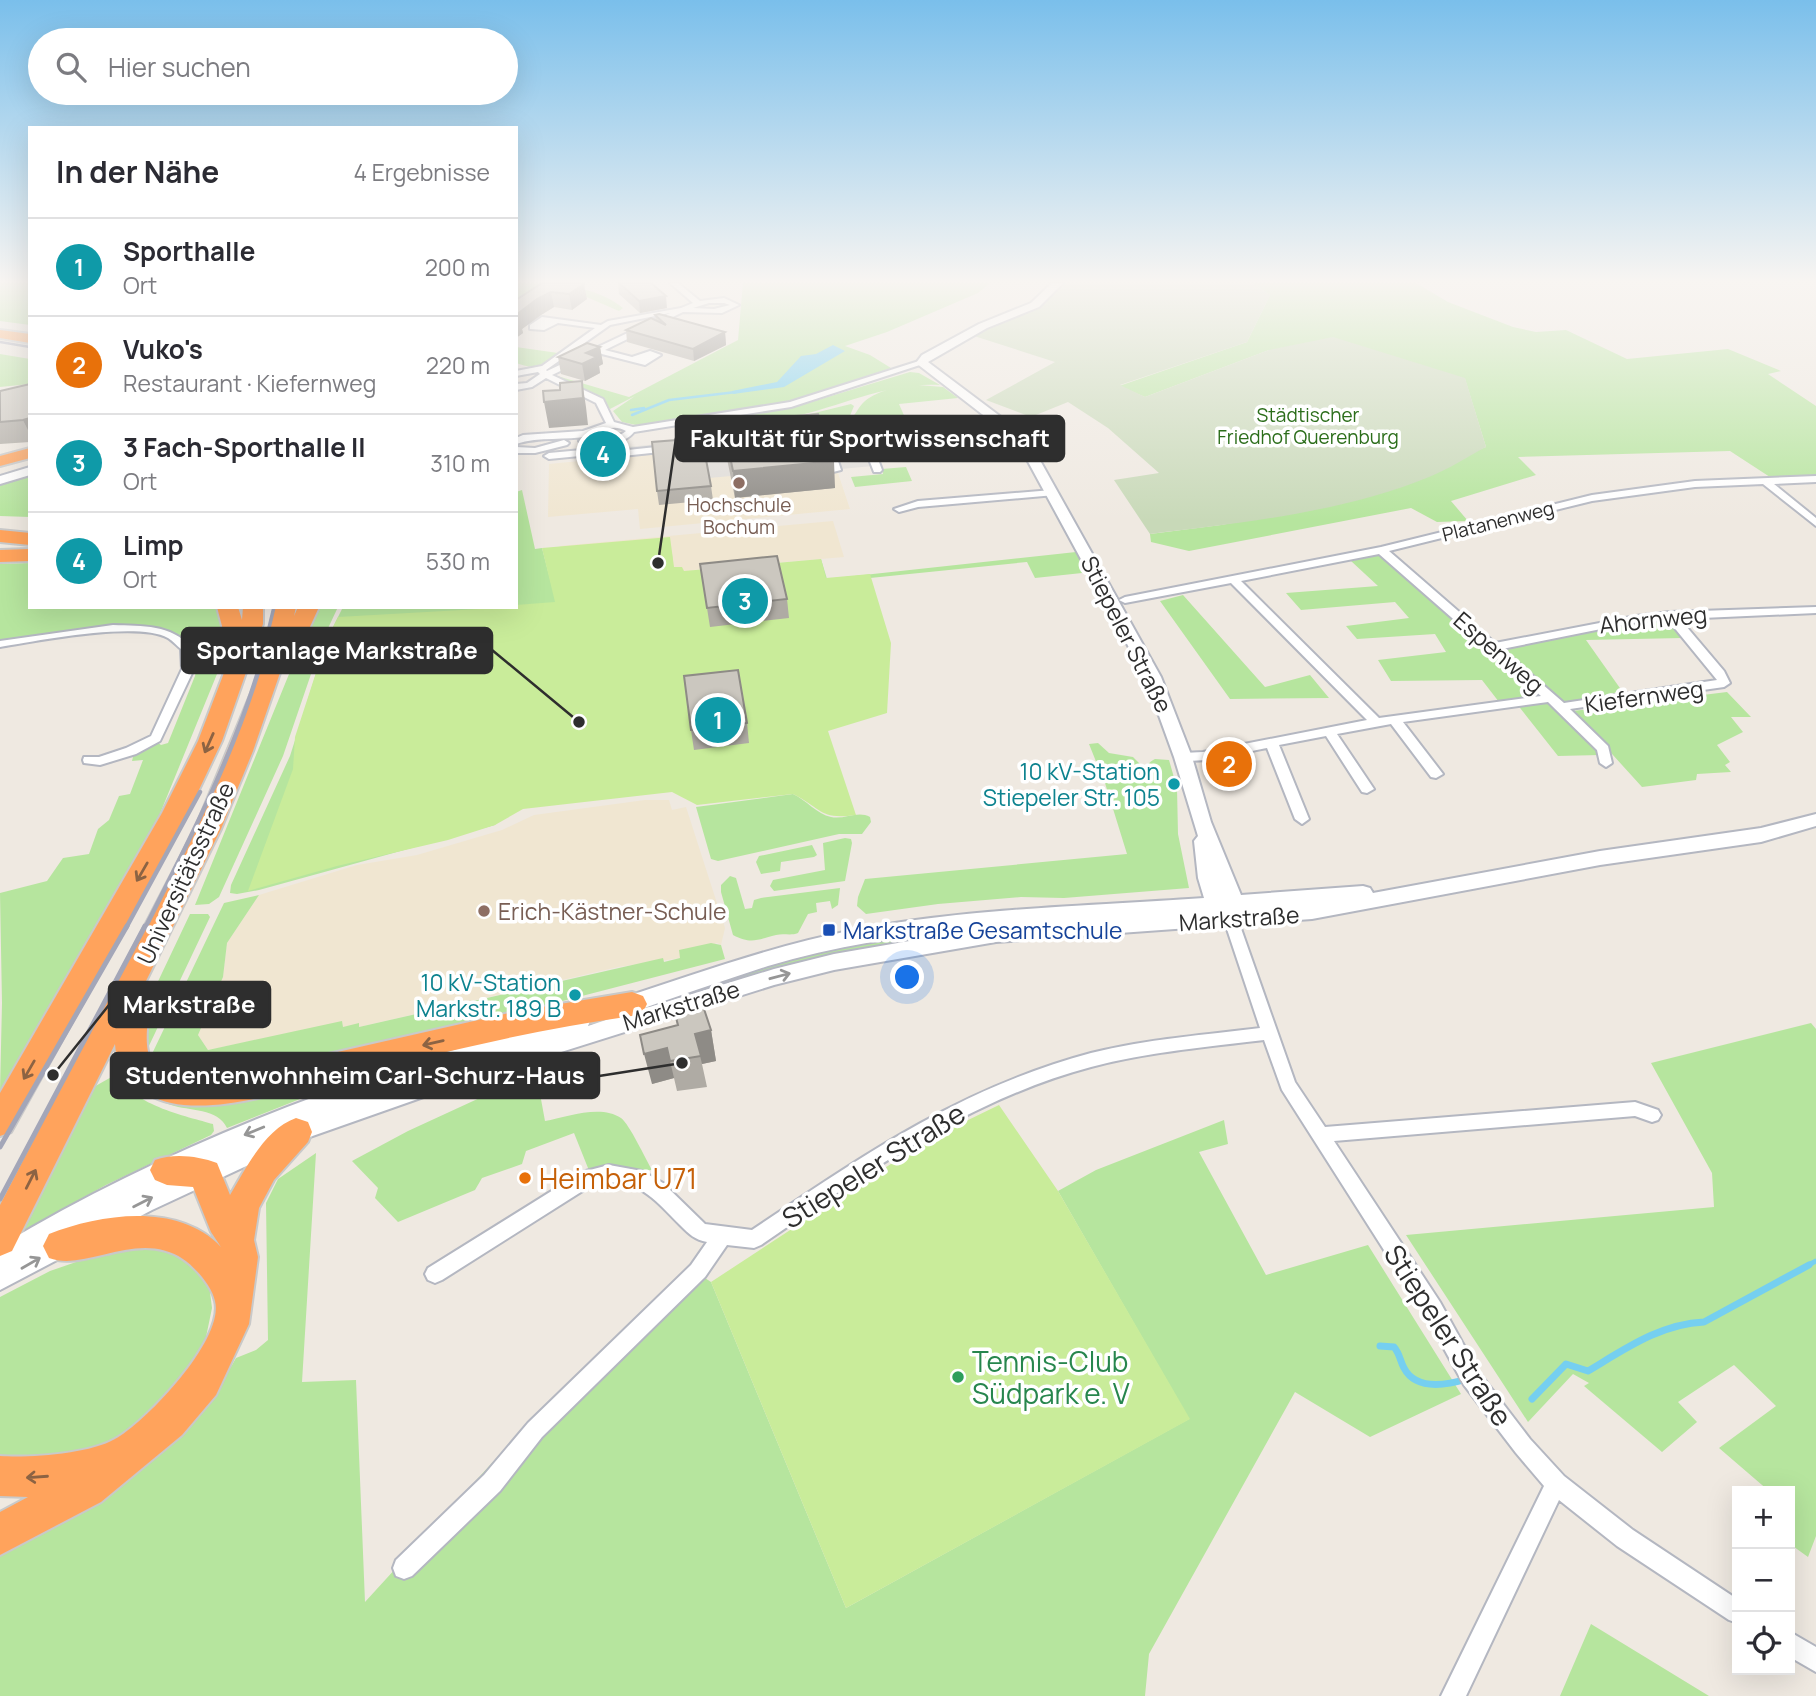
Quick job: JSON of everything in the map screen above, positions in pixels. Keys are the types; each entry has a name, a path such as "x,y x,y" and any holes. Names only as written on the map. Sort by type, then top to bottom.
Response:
{"highway":[{"path":"0,461 28,454"},
{"path":"0,522 28,522"},
{"path":"0,536 28,539"},
{"path":"0,556 28,555"},
{"path":"228,609 233,626 234,679"},
{"name":"Universitätsstraße","path":"0,1122 175,813 210,741 234,679 245,649 253,609"},
{"name":"Universitätsstraße","path":"0,1240 212,819 257,708 286,609"},
{"path":"257,708 308,609"},
{"path":"143,960 128,1040 130,1055 142,1073 154,1083 172,1090 194,1092 274,1080 523,1022 632,1004"},
{"path":"0,1534 87,1488 168,1421 202,1382 227,1334 240,1257 237,1240 239,1216 246,1196 267,1164 296,1132"},
{"path":"167,1170 205,1173 223,1221 237,1240"},
{"path":"61,1246 135,1233 170,1235 200,1250 233,1297"},
{"path":"0,1476 49,1476 121,1458"}],"main road":[{"name":"Stiepeler Straße","path":"922,363 1013,432 1031,456 1052,493 1153,677 1183,757 1202,822 1206,867 1227,908"},
{"path":"0,478 28,470"},
{"name":"Markstraße","path":"0,1260 89,1209 167,1170 268,1125 367,1087 632,1004 734,968 861,936 953,923 1227,908 1312,912 1379,902 1406,893 1600,858 1761,835 1816,820"},
{"name":"Markstraße","path":"0,1278 205,1173 296,1132 475,1069 755,983 834,962 996,934 1227,908"}],"street":[{"path":"518,387 529,385 554,362"},
{"path":"518,374 542,372 567,362"},
{"path":"600,435 611,425 623,425 631,430 791,404 922,363"},
{"path":"542,372 600,401 611,425"},
{"path":"819,429 832,422"},
{"path":"819,429 891,425"},
{"path":"819,429 830,450 836,470"},
{"path":"518,440 529,436 548,441 600,435 619,439 628,436 631,430"},
{"path":"604,455 757,440"},
{"path":"518,450 537,452 548,441"},
{"path":"830,450 868,446 877,470"},
{"path":"549,459 610,449 627,452"},
{"name":"Platanenweg","path":"1125,600 1381,550 1591,498 1696,484 1816,479"},
{"path":"1765,481 1816,523"},
{"path":"899,509 918,504 1052,493"},
{"name":"Espenweg","path":"1381,550 1561,707 1603,749 1606,763"},
{"path":"1234,580 1376,722"},
{"name":"Ahornweg","path":"1495,647 1583,627 1670,615 1815,611"},
{"name":"Kiefernweg","path":"1561,707 1724,683 1720,674 1670,615"},
{"path":"0,644 130,628 162,632 180,640 189,656 188,669 159,735 131,751 100,761 89,760"},
{"name":"Kiefernweg","path":"1183,757 1203,756 1394,719 1551,698"},
{"path":"1394,719 1436,774"},
{"path":"1329,731 1367,789"},
{"path":"1272,742 1302,819"},
{"name":"Stiepeler Straße","path":"1227,908 1288,1086 1433,1309 1471,1378 1556,1484 1625,1538 1732,1609"},
{"name":"Stiepeler Straße","path":"435,1274 588,1178 609,1173 642,1179 657,1189 700,1232 754,1239 876,1156 963,1107 1026,1081 1091,1060 1148,1048 1269,1033"},
{"path":"1320,1135 1635,1109 1652,1115"},
{"path":"404,1568 492,1483 535,1430 698,1271 722,1236"},
{"path":"1454,1696 1556,1484"},
{"path":"1795,1647 1816,1660"}],"shaded area":[{"path":"832,422 834,427 890,422 892,427 833,432 838,444 878,440 882,449 873,450 873,466 830,470 819,440 726,448 731,476 709,478 703,450 604,459 604,451 593,450 815,430 813,423"},
{"name":"Hochschule Bochum","path":"826,437 850,509 640,529 638,509 548,517 549,464"},
{"path":"833,521 844,557 694,570 665,591 559,546"},
{"name":"Erich-Kästner-Schule","path":"645,800 669,800 672,810 686,807 725,928 721,945 717,943 681,958 618,967 359,1027 358,1024 343,1027 342,1022 208,1050 198,1035 223,977 227,943 259,895 357,865 417,855 502,830 534,815"}],"green space":[{"path":"0,362 28,362 28,384 0,387"},
{"path":"518,362 549,362 544,365 529,367"},
{"path":"696,362 882,362 891,368 787,403 636,425 622,422 613,411 635,396 610,409 601,397 554,375 629,397"},
{"name":"Städtischer Friedhof Querenburg","path":"1055,362 1187,362 1120,385 1145,397 1237,362 1414,362 1465,378 1486,447 1429,477 1362,499 1292,514 1150,534 1114,480 1159,473 1108,428 1068,402 1031,417 986,400"},
{"path":"1188,362 1237,362 1145,397 1119,386"},
{"path":"1351,362 1760,362 1781,371 1768,374 1816,406 1816,478 1773,479 1730,451 1518,457 1536,475 1451,501 1468,521 1437,522 1411,508 1189,551 1151,542 1150,534 1221,525 1315,508 1486,447 1465,379"},
{"path":"910,372 919,373 940,385 883,391 771,421 717,427 706,427 704,424 798,406"},
{"path":"918,385 943,387 958,398 899,404 906,420 891,421 887,417 851,419 870,397 883,391"},
{"path":"851,404 854,406 849,418 843,420 774,427 794,418"},
{"path":"906,467 912,481 855,487 851,477 883,474 882,469"},
{"path":"28,475 28,517 0,516 0,483"},
{"path":"522,490 535,549 542,548 556,602 669,554 672,554 673,568 495,825 259,890 230,893 231,885 290,756 327,639 342,609 518,609 518,491"},
{"path":"670,537 674,567 682,567 684,571 821,559 826,578 870,574 891,643 887,713 828,731 856,815 828,815 793,794 697,805 672,792 523,809 495,825 448,840 337,866 248,891 293,769 295,737 327,639 338,617 518,609 518,605 555,602 542,548"},
{"path":"1076,552 1085,570 1082,573 1035,578 1027,562 791,586 821,559 827,579"},
{"path":"1380,555 1496,652 1576,634 1662,621 1672,624 1682,638 1586,640 1622,691 1557,707 1600,755 1558,756 1513,699 1499,702 1482,680 1391,681 1378,660 1446,652 1435,634 1357,639 1346,626 1409,618 1395,602 1301,610 1286,593 1378,586 1351,561"},
{"path":"28,563 28,609 217,609 224,641 217,674 157,821 104,917 0,1091 0,893 47,881 63,858 89,854 98,829 109,820 119,796 130,794 143,760 132,761 134,753 157,742 161,745 168,743 195,676 200,651 193,652 181,638 160,629 134,626 73,630 0,642 0,564"},
{"path":"1183,595 1265,687 1310,675 1329,698 1230,699 1160,601"},
{"path":"318,609 337,609 323,639 283,756 219,897 209,904 195,905"},
{"path":"1727,692 1751,717 1731,717 1743,732 1717,745 1730,762 1725,765 1731,772 1697,774 1696,780 1642,787 1573,711"},
{"path":"1098,743 1109,753 1133,757 1140,764 1138,770 1120,778 1103,779 1089,744"},
{"path":"1155,759 1169,760 1175,781 1170,782 1171,788 1177,788 1178,834 1189,888 1064,898 1021,897 866,914 857,906 865,879 1127,854 1105,783 1135,778"},
{"path":"793,794 826,815 836,818 865,815 870,817 871,822 862,834 839,834 718,861 711,859 696,807"},
{"path":"851,839 852,843 845,881 774,891 770,886 773,880 825,870 823,843"},
{"path":"812,845 817,855 814,857 781,862 780,871 761,874 756,862 759,856"},
{"path":"730,876 736,878 745,909 752,908 754,900 761,898 840,888 838,905 832,909 830,901 816,903 817,912 808,914 798,933 745,940 733,935 721,892 721,885"},
{"path":"259,895 227,943 223,977 198,1035 208,1050 342,1021 343,1027 359,1023 359,1027 663,958 664,962 680,958 679,950 711,943 721,945 725,959 520,1012 249,1073 197,1078 174,1073 151,1056 224,903"},
{"path":"1182,911 927,940 406,1081 770,964 848,944 925,931"},
{"path":"190,914 208,914 210,917 147,1050 143,1013"},
{"path":"1811,1023 1816,1029 1816,1536 1808,1557 1795,1548 1795,1486 1763,1486 1719,1448 1776,1406 1734,1365 1678,1402 1697,1422 1662,1452 1584,1386 1589,1383 1573,1374 1528,1422 1406,1235 1714,1207 1712,1173 1651,1063"},
{"path":"522,1027 333,1086 227,1128 217,1117 210,1114 168,1104 150,1095 170,1094"},
{"path":"122,1071 125,1082 144,1100 174,1113 213,1124 214,1131 211,1135 106,1185 23,1231 92,1088"},
{"path":"536,1072 545,1121 583,1113 613,1114 629,1127 652,1170 590,1173 574,1133 526,1151 522,1164 482,1178 475,1190 398,1222 375,1198 378,1188 352,1161 408,1131"},
{"name":"Tennis-Club Südpark e. V","path":"999,1105 1058,1191 1190,1419 846,1608 711,1282 929,1139"},
{"path":"1224,1120 1228,1144 1199,1152 1266,1275 1368,1245 1461,1394 1370,1437 1295,1392 1149,1654 1145,1696 0,1696 0,1545 224,1379 236,1358 256,1350 268,1340 266,1203 278,1179 316,1153 302,1382 356,1380 365,1602 533,1418 693,1270 711,1282 846,1608 1189,1419 1058,1191 1096,1170"},
{"path":"137,1241 178,1248 209,1284 212,1308 205,1342 182,1380 127,1432 83,1456 0,1459 0,1297 50,1271"},
{"path":"1591,1624 1709,1696 1560,1696"}],"water":[{"path":"795,362 826,362 784,387 733,394 732,391 777,382"}],"building":[{"path":"582,381 583,398 544,402 543,391 560,390 560,383"},
{"path":"28,384 28,419 0,422 0,391"},
{"path":"818,414 834,461 733,471 723,422","holes":["806,425 814,451 754,457 748,430"]},
{"path":"702,438 711,486 657,491 652,442"},
{"path":"777,556 787,599 707,608 700,564"},
{"path":"738,670 747,723 691,730 684,676"},
{"path":"703,1006 711,1030 695,1034 701,1056 670,1061 667,1048 644,1054 640,1035 678,1025 674,1010"}],"waterway":[{"path":"632,415 669,400 736,392"},
{"path":"631,410 644,408"},
{"path":"1805,1267 1816,1261"},
{"path":"1532,1399 1566,1364 1588,1371 1629,1346 1658,1333 1673,1327 1704,1322 1809,1265"},
{"path":"1380,1346 1394,1347 1404,1368 1416,1380 1441,1384 1467,1379"}],"railway":[{"path":"261,661 274,609"},
{"path":"145,928 225,762 262,659"},
{"path":"126,928 200,792"},
{"path":"0,1147 127,926"},
{"path":"0,1199 145,926"}],"place":[{"name":"Limp","path":"603,454"},
{"name":"Hochschule Bochum","path":"739,483"},
{"name":"Fakultät für Sportwissenschaft","path":"658,563"},
{"name":"3 Fach-Sporthalle II","path":"745,601"},
{"name":"Sporthalle","path":"718,720"},
{"name":"Sportanlage Markstraße","path":"579,722"},
{"name":"Vuko's","path":"1229,764"},
{"name":"10 kV-Station Stiepeler Str. 105","path":"1174,784"},
{"name":"Erich-Kästner-Schule","path":"484,911"},
{"name":"Markstraße Gesamtschule","path":"829,930"},
{"name":"10 kV-Station Markstr. 189 B","path":"575,995"},
{"name":"Studentenwohnheim Carl-Schurz-Haus","path":"682,1063"},
{"name":"Markstraße","path":"53,1075"},
{"name":"Heimbar U71","path":"525,1178"},
{"name":"Tennis-Club Südpark e. V","path":"958,1377"}]}
